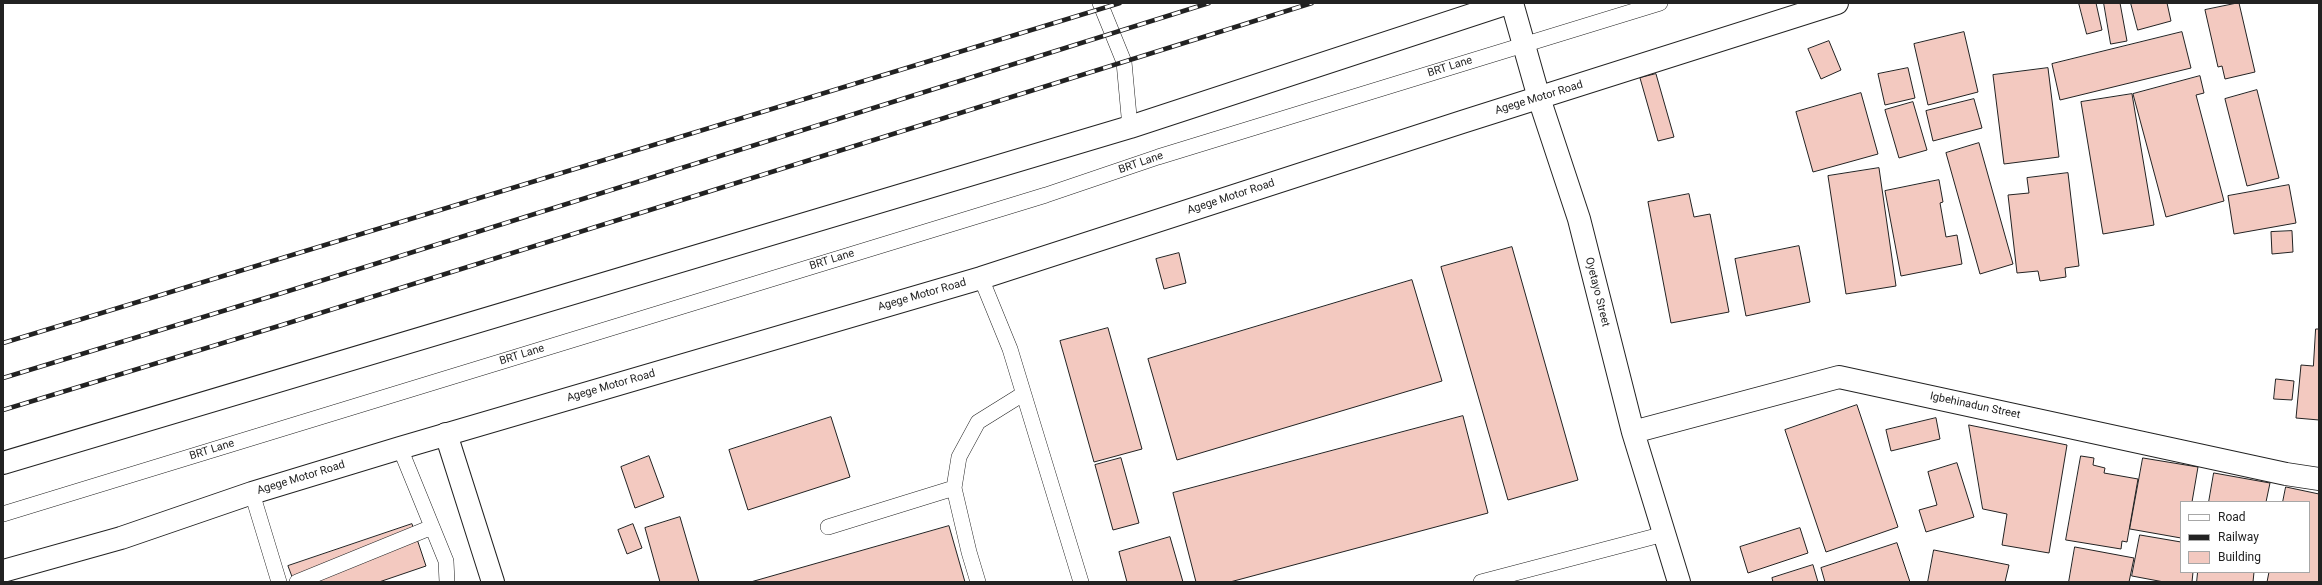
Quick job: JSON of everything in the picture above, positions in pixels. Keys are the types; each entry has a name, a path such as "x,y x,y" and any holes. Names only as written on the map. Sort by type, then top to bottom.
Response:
{"main road":[{"path":"3,463 1130,127 1508,3"},
{"name":"Oyetayo Street","path":"1512,3 1539,98 1579,219 1633,432 1679,582"},
{"name":"Agege Motor Road","path":"3,571 121,538 252,493 446,434 980,278 1837,3"},
{"name":"Igbehinadun Street","path":"1633,432 1840,377 2278,472 2319,479"},
{"path":"446,434 492,582"}],"lane":[{"path":"1100,3 1124,62 1130,127"},
{"name":"BRT Lane","path":"3,514 1046,195 1158,157 1660,3"},
{"path":"980,278 1010,349 1081,582"},
{"path":"978,582 969,552 954,488 959,457 978,422 1023,394"},
{"path":"400,448 446,561 447,582"},
{"path":"828,527 954,488"},
{"path":"252,493 279,582"},
{"path":"297,582 432,527"},
{"path":"1481,582 1664,534"}],"building":[{"path":"2079,3 2096,3 2102,30 2087,34"},
{"path":"2104,3 2120,3 2127,41 2111,44"},
{"path":"2131,3 2167,3 2171,21 2138,30"},
{"path":"2239,3 2255,72 2225,79 2222,66 2218,67 2205,10"},
{"path":"1964,32 1978,92 1928,105 1914,44"},
{"path":"2182,32 2191,68 2060,100 2052,64"},
{"path":"1829,41 1841,70 1821,79 1808,49"},
{"path":"1908,68 1915,98 1885,105 1878,74"},
{"path":"2048,68 2059,157 2004,164 1993,75"},
{"path":"1656,74 1674,137 1658,141 1640,78"},
{"path":"2200,76 2204,93 2196,95 2224,201 2166,217 2133,94"},
{"path":"2257,90 2279,178 2247,186 2225,99"},
{"path":"1861,93 1878,154 1813,172 1796,112"},
{"path":"2132,94 2154,225 2103,234 2081,102"},
{"path":"1974,99 1982,128 1933,141 1926,111"},
{"path":"1913,102 1927,150 1899,158 1885,110"},
{"path":"1979,143 2013,264 1980,274 1946,153"},
{"path":"1879,168 1896,286 1846,294 1828,176"},
{"path":"2068,173 2079,266 2065,268 2066,277 2040,281 2038,271 2017,273 2008,195 2029,193 2027,178"},
{"path":"1939,180 1943,202 1940,203 1946,237 1957,235 1962,264 1901,276 1885,191"},
{"path":"2289,185 2296,223 2234,234 2228,196"},
{"path":"1689,194 1694,217 1710,214 1729,312 1671,323 1648,202"},
{"path":"2292,231 2293,252 2272,254 2271,232"},
{"path":"1799,246 1810,302 1746,316 1735,259"},
{"path":"1512,247 1578,480 1508,500 1441,267"},
{"path":"1179,253 1186,283 1164,289 1156,259"},
{"path":"1412,280 1442,381 1177,460 1148,359"},
{"path":"1108,328 1142,449 1094,462 1060,341"},
{"path":"2316,329 2319,329 2319,420 2296,418 2301,365 2313,366"},
{"path":"2276,379 2294,381 2292,400 2274,399"},
{"path":"1857,405 1898,527 1826,552 1785,430"},
{"path":"1463,416 1488,513 1230,582 1196,582 1173,493"},
{"path":"831,417 850,477 748,510 729,450"},
{"path":"1936,418 1940,439 1891,451 1886,430"},
{"path":"1969,425 2067,445 2049,553 2002,545 2007,514 1983,509"},
{"path":"649,456 664,497 635,508 621,467"},
{"path":"2081,456 2094,458 2093,465 2105,468 2104,473 2138,479 2127,542 2122,541 2121,549 2066,540"},
{"path":"1121,458 1139,523 1113,530 1095,465"},
{"path":"2143,458 2198,467 2192,501 2180,501 2180,538 2130,529"},
{"path":"1957,463 1974,517 1926,532 1919,510 1937,505 1928,472"},
{"path":"2214,473 2270,483 2266,501 2209,501"},
{"path":"2286,487 2319,494 2319,582 2267,582 2269,573 2310,573 2310,501 2283,501"},
{"path":"680,517 699,582 660,582 645,528"},
{"path":"412,524 426,566 379,582 294,582 288,566"},
{"path":"633,524 642,548 627,554 618,530"},
{"path":"949,526 965,582 751,582"},
{"path":"1800,528 1808,553 1748,573 1740,547"},
{"path":"2140,535 2180,542 2180,573 2193,573 2192,582 2164,582 2132,576"},
{"path":"1170,537 1183,582 1127,582 1119,552"},
{"path":"1897,543 1910,582 1825,582 1821,568"},
{"path":"2075,547 2134,558 2129,582 2069,582"},
{"path":"1934,550 2009,565 2005,582 1928,582"},
{"path":"1813,565 1818,582 1773,582 1772,578"},
{"path":"2198,573 2254,573 2253,582 2197,582"}],"railway":[{"path":"3,343 1120,3"},
{"path":"3,378 282,293 1209,3"},
{"path":"3,410 282,325 1312,3"}]}
